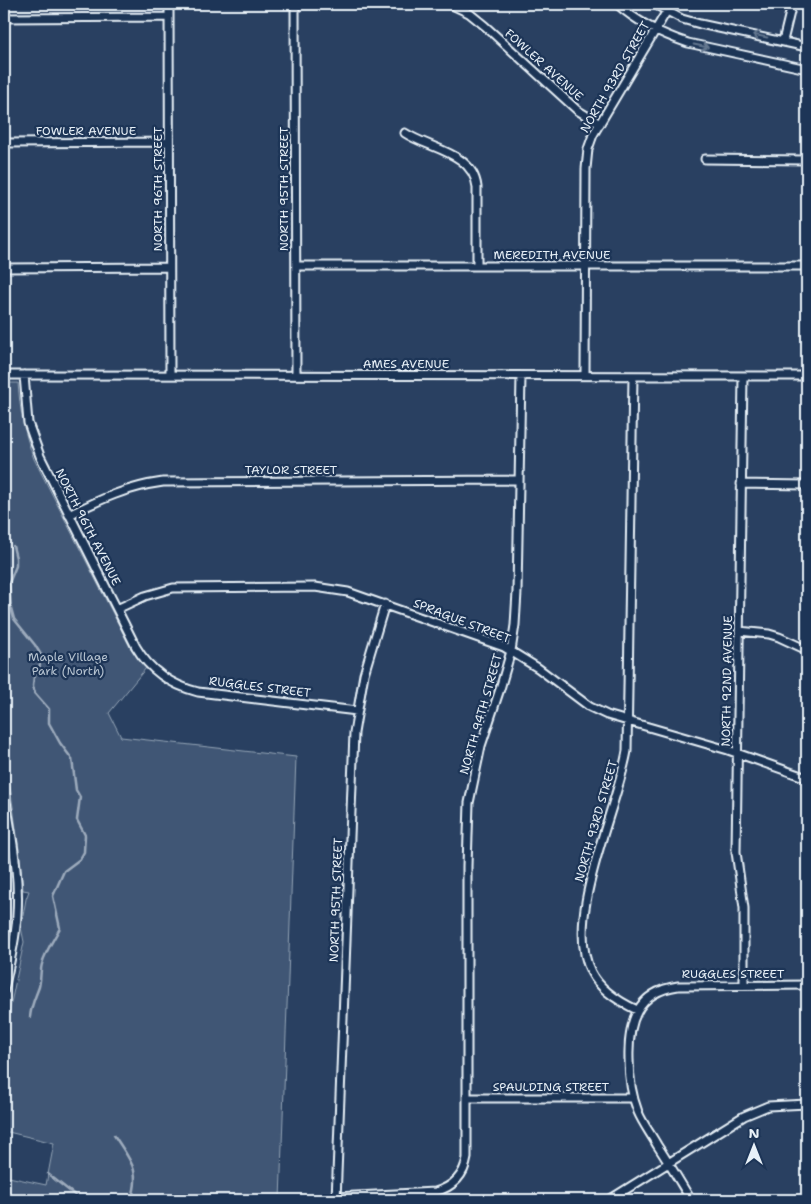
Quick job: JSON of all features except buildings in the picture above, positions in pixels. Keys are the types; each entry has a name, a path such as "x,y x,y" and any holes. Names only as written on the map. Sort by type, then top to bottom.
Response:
{"street":[{"name":"NORTH 96TH STREET","path":"169,4 170,374"},
{"name":"NORTH 95TH STREET","path":"295,4 296,375"},
{"name":"FOWLER AVENUE","path":"450,4 469,13 578,110 600,124"},
{"path":"617,4 632,17 655,31 688,43 807,69"},
{"path":"654,4 682,19 807,47"},
{"name":"NORTH 93RD STREET","path":"585,375 586,157 593,135 671,4"},
{"path":"783,41 792,4"},
{"path":"4,18 169,17"},
{"path":"405,133 414,139 459,159 470,169 475,177 477,187 477,266"},
{"name":"FOWLER AVENUE","path":"4,143 169,142"},
{"path":"705,159 807,160"},
{"name":"MEREDITH AVENUE","path":"296,266 807,266"},
{"path":"4,268 169,267"},
{"name":"AMES AVENUE","path":"4,375 807,376"},
{"name":"NORTH 96TH AVENUE","path":"24,375 26,409 31,436 40,456 140,653 150,667 162,677"},
{"name":"NORTH 94TH STREET","path":"336,1199 435,1192 449,1187 460,1177 468,1158 467,866 469,803 481,746 511,651 515,625 521,376"},
{"name":"NORTH 93RD STREET","path":"633,376 627,751 624,771 593,870 586,901 584,941 587,964 594,978 609,994 637,1010"},
{"name":"NORTH 92ND AVENUE","path":"743,376 736,852 744,908 744,985"},
{"name":"TAYLOR STREET","path":"69,515 123,490 162,482 518,480"},
{"path":"741,484 807,485"},
{"name":"SPRAGUE STREET","path":"117,609 137,599 173,588 315,587 348,592 504,647 538,668 590,707 607,715 737,754 807,778"},
{"name":"NORTH 95TH STREET","path":"336,1199 353,754 357,711 367,661 385,604"},
{"path":"739,631 769,634 807,650"},
{"name":"RUGGLES STREET","path":"162,677 182,688 198,692 357,711"},
{"path":"4,788 7,835 18,896 16,930 7,959 4,990"},
{"name":"RUGGLES STREET","path":"637,1010 651,996 669,987 807,986"},
{"path":"637,1010 632,1020 628,1041 629,1076 633,1098 642,1121 692,1200"},
{"name":"SPAULDING STREET","path":"468,1098 633,1098"},
{"path":"609,1200 744,1116 776,1105 807,1104"}],"green space":[{"name":"Maple Village Park (North)","path":"4,383 18,383 23,421 34,459 130,647 146,668 109,713 121,737 296,757 280,1200 4,1200 4,1176 46,1185 54,1143 4,1131 4,1036 24,942 21,927 29,891 23,890 4,743"}],"waterway":[{"path":"13,546 16,566 9,583 11,608 14,619 41,655 39,671 34,676 33,686 35,693 49,709 49,723 72,759 76,790 80,797 77,820 85,835 84,852 80,859 64,871 53,896 60,928 43,959 39,987 32,1005 30,1017"},
{"path":"114,1135 132,1165 135,1181 131,1200"},
{"path":"48,1174 81,1200"},
{"path":"115,1200 122,1200"}]}
